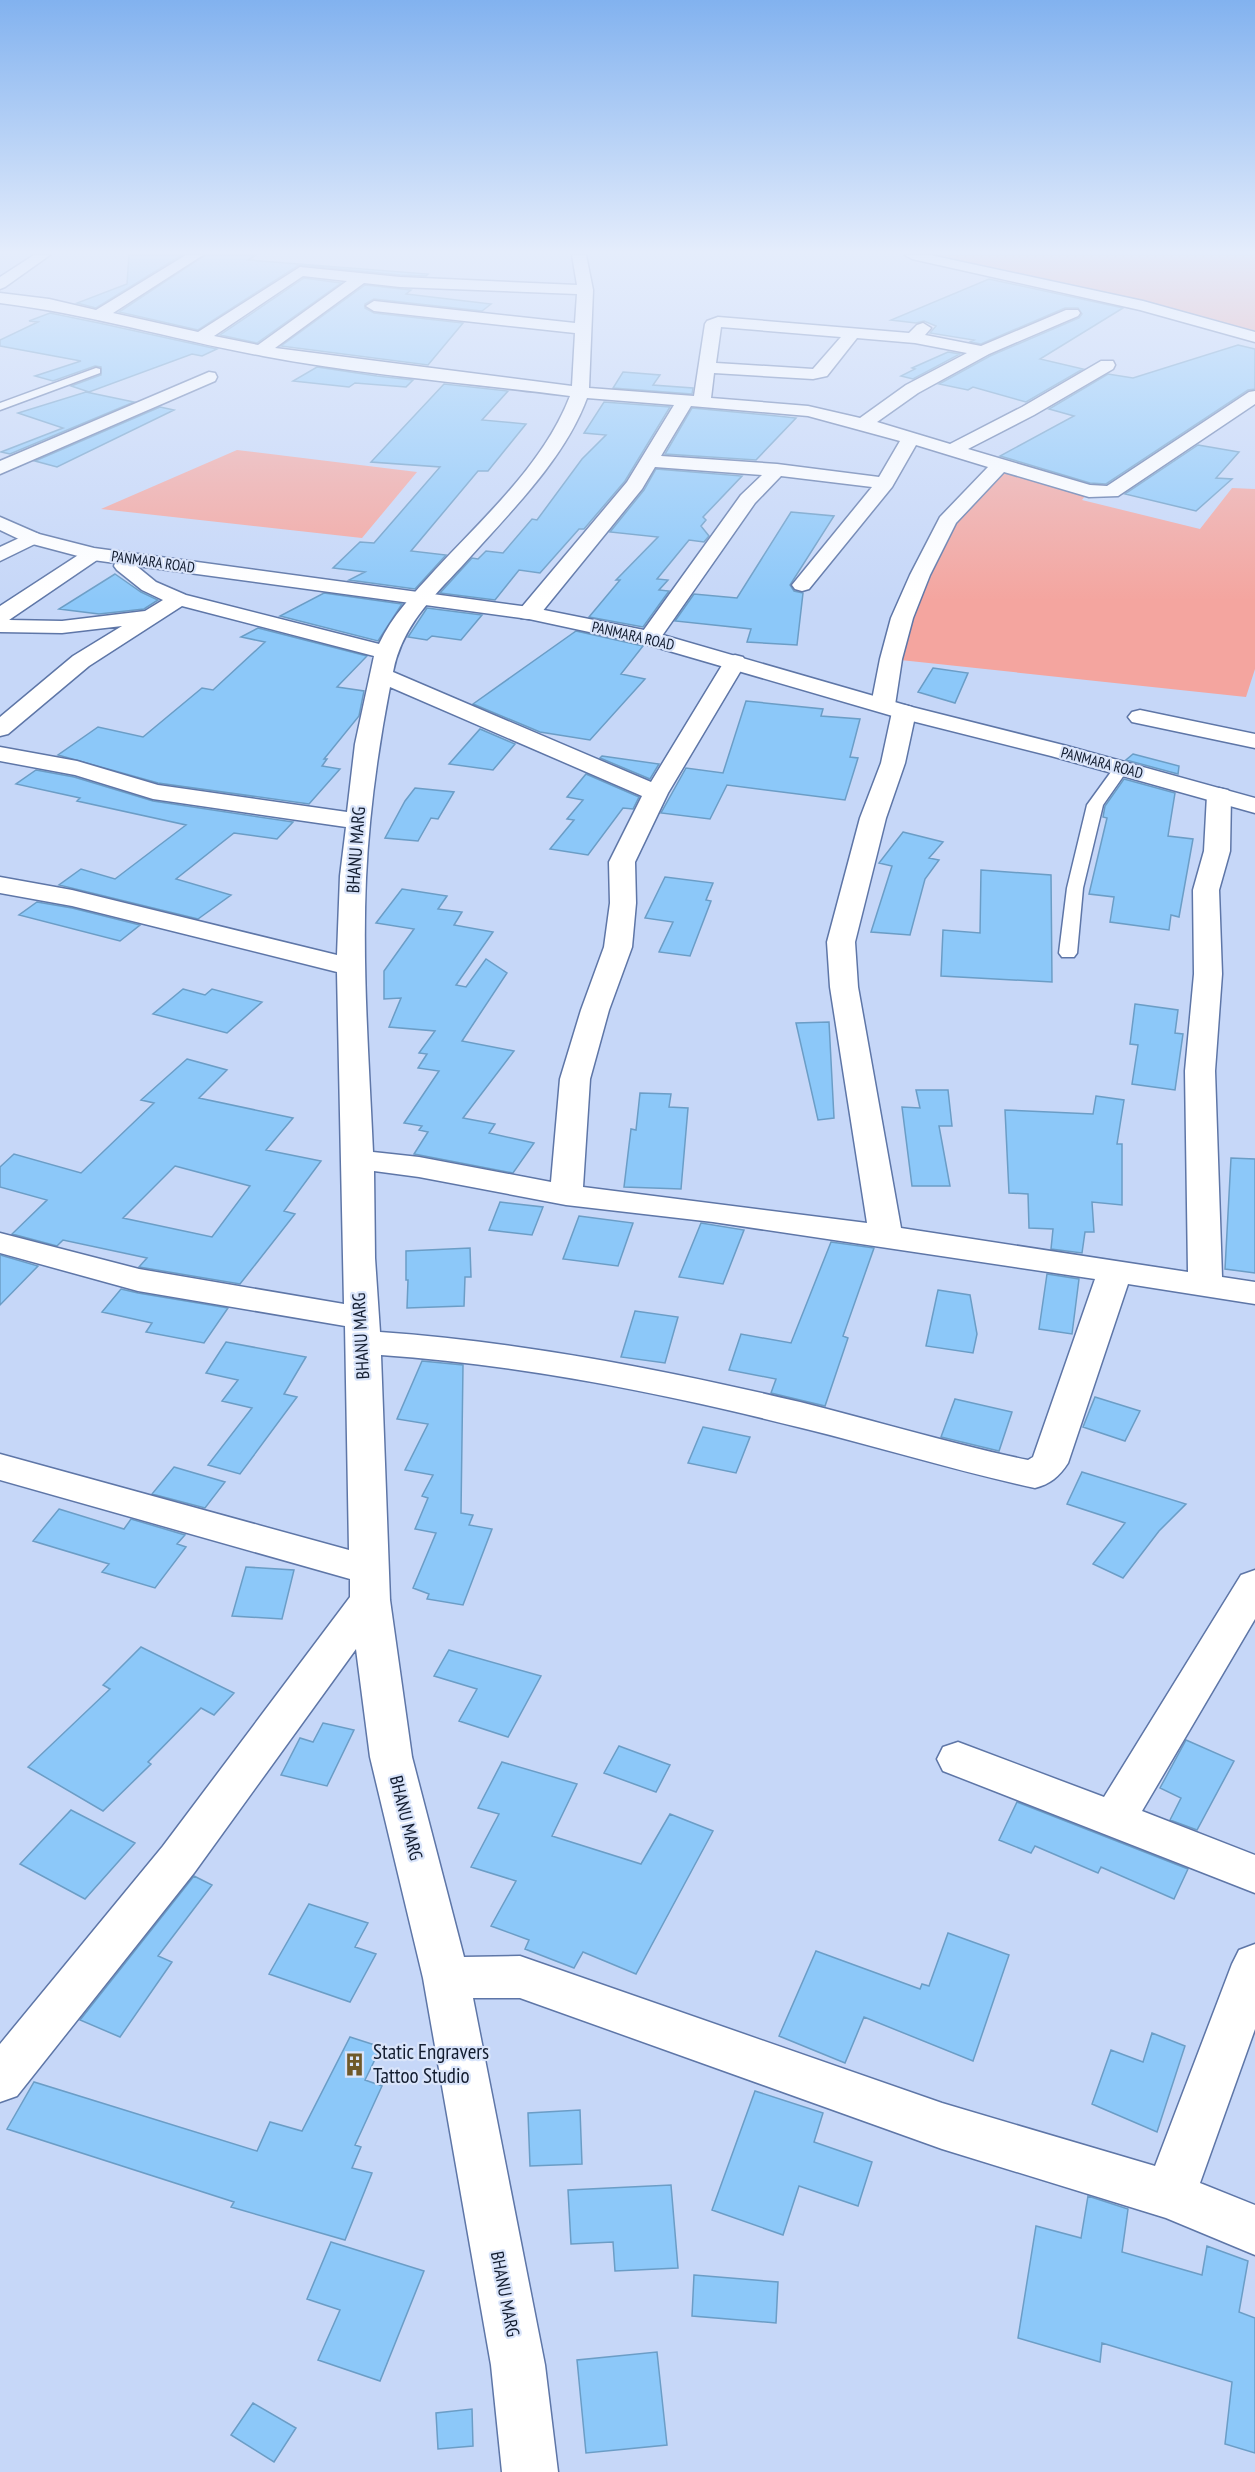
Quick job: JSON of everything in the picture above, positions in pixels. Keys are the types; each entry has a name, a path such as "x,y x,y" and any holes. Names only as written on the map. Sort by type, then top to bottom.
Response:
{"street":[{"path":"398,370 580,392 808,411 863,424 1089,492 1111,492 1255,396"},
{"name":"BHANU MARG","path":"530,2472 518,2365 446,1978 391,1757 370,1585 351,967 353,876 357,821 367,744 384,664 395,632 420,599 516,494 557,440 572,414 580,392 581,370"},
{"path":"528,613 598,530 651,461 693,402 706,370"},
{"path":"749,370 813,374 822,370"},
{"path":"863,424 912,390 948,370"},
{"path":"952,450 1028,411 1099,370"},
{"path":"0,468 209,377"},
{"path":"802,585 885,483 911,438"},
{"path":"651,461 777,470 885,483"},
{"path":"886,1236 844,987 841,942 873,818 893,763 894,709 891,660 902,618 947,521 1000,465"},
{"path":"648,638 748,499 777,470"},
{"name":"PANMARA ROAD","path":"0,523 32,538 93,554 528,613 648,638 894,709 1121,768 1255,806"},
{"path":"0,555 32,538"},
{"path":"0,616 93,554"},
{"path":"125,558 124,566 149,586 179,599 384,664 656,793"},
{"path":"0,729 11,709 149,616 179,599"},
{"path":"0,626 62,627 149,616"},
{"path":"566,1195 576,1079 595,1010 618,947 623,903 622,862 656,793 735,662"},
{"path":"1140,717 1255,741"},
{"path":"1,754 63,763 126,781 153,792 357,821"},
{"path":"1204,1286 1200,1071 1208,974 1206,890 1216,850 1219,795"},
{"path":"0,885 72,898 351,967"},
{"path":"358,1160 419,1167 566,1195 713,1212 886,1236 1255,1293"},
{"path":"0,1243 138,1280 361,1330 403,1344 539,1361 646,1381 802,1415 1035,1475 1049,1463 1115,1271"},
{"path":"0,1467 370,1585 319,1667 237,1783 97,1966 0,2080"},
{"path":"1114,1819 1255,1585"},
{"path":"958,1759 1255,1874"},
{"path":"1170,2194 1255,1964"},
{"path":"446,1978 520,1977 942,2126 1170,2194 1255,2230"}],"lane":[{"path":"2,405 96,371"},
{"path":"1068,953 1075,888 1095,805 1121,768"}],"shaded area":[{"path":"237,450 417,472 362,538 101,509"},
{"path":"1000,465 1089,491 1082,500 1200,529 1232,488 1255,489 1255,669 1246,697 891,659 947,521"}],"building":[{"path":"52,370 83,370 53,381 35,376"},
{"path":"101,370 148,370 89,392 71,386 101,375"},
{"path":"311,370 339,370 413,380 406,387 355,383 349,387 293,381"},
{"path":"912,370 929,370 913,379 901,376"},
{"path":"964,370 1081,370 1026,402 973,387 968,390 939,384"},
{"path":"1157,370 1255,370 1255,389 1248,390 1106,484 1090,483 1000,456 1074,416 1049,409 1108,374 1133,378"},
{"path":"623,372 660,375 653,385 693,388 692,394 613,388"},
{"path":"444,384 508,391 482,420 526,424 488,471 478,471 411,551 446,555 415,589 349,580 365,572 333,568 360,542 374,543 440,467 371,462"},
{"path":"86,392 134,402 10,454 1,452 63,428 18,413"},
{"path":"604,402 670,407 625,481 584,529 579,529 540,573 519,570 495,600 440,593 472,558 478,559 486,551 503,553 532,519 537,520 582,459 606,435 584,433"},
{"path":"160,407 174,410 57,467 35,461"},
{"path":"692,408 796,418 756,460 665,454"},
{"path":"1198,445 1239,452 1216,478 1232,479 1196,511 1125,494"},
{"path":"656,469 742,476 703,517 706,520 701,526 709,536 704,542 689,540 657,579 668,580 659,590 669,591 643,627 589,617 620,580 616,580 658,537 610,532 644,490"},
{"path":"791,512 834,516 790,585 794,591 803,593 797,645 747,642 751,629 675,621 694,594 737,598"},
{"path":"115,574 141,592 158,600 144,609 99,614 59,609"},
{"path":"324,593 402,604 378,641 280,616"},
{"path":"427,608 482,615 461,640 432,636 427,640 408,637"},
{"path":"258,628 367,656 337,687 364,691 359,716 324,759 327,759 322,766 340,769 309,804 158,783 58,755 98,727 143,737 202,688 213,690 265,642 241,637"},
{"path":"576,631 643,646 621,674 645,679 590,740 540,732 473,704"},
{"path":"933,668 968,673 955,703 918,692"},
{"path":"746,701 823,709 821,716 860,719 850,757 858,758 845,800 727,785 710,819 661,813 686,768 723,773"},
{"path":"480,729 515,744 493,770 449,764"},
{"path":"1133,754 1179,766 1178,774 1126,760"},
{"path":"602,756 659,764 650,779 600,758"},
{"path":"36,770 74,777 153,801 293,822 277,839 234,833 176,879 231,895 198,919 59,885 81,869 115,879 186,825 77,801 80,798 16,784"},
{"path":"586,774 639,797 633,809 623,808 588,855 550,849 574,820 567,819 583,800 567,797"},
{"path":"1124,779 1175,793 1168,836 1193,839 1179,917 1171,915 1169,930 1110,922 1114,897 1089,894 1107,818 1103,817 1105,806"},
{"path":"415,788 454,792 438,819 431,818 418,841 385,838 405,801"},
{"path":"903,832 943,842 929,858 939,860 925,879 910,935 871,932 892,866 879,863"},
{"path":"981,870 1051,875 1052,982 941,976 943,930 980,933"},
{"path":"665,877 713,883 706,900 711,901 690,956 659,952 673,922 645,918"},
{"path":"402,889 447,896 438,909 462,912 454,925 493,932 456,985 466,987 486,959 507,973 462,1041 514,1051 463,1118 495,1124 489,1133 534,1143 513,1173 414,1154 428,1132 419,1130 422,1126 404,1123 439,1071 418,1068 427,1054 419,1053 435,1031 389,1027 401,998 384,999 384,971 414,929 376,923"},
{"path":"37,902 140,925 120,941 19,915"},
{"path":"183,989 205,995 212,989 262,1002 227,1033 153,1014"},
{"path":"1135,1004 1178,1010 1175,1033 1183,1034 1175,1090 1132,1084 1138,1045 1130,1044"},
{"path":"829,1022 834,1118 818,1120 796,1023"},
{"path":"187,1059 227,1070 199,1098 293,1118 266,1150 321,1161 284,1211 295,1214 240,1284 139,1267 147,1258 63,1240 57,1246 12,1234 47,1200 0,1187 0,1167 14,1154 81,1173 154,1103 141,1100","holes":["175,1166 250,1186 212,1237 123,1218"]},
{"path":"916,1090 948,1090 952,1126 939,1126 950,1186 912,1186 902,1107 920,1108"},
{"path":"640,1093 671,1094 669,1107 688,1108 681,1189 624,1187 631,1129 636,1130"},
{"path":"1096,1096 1124,1100 1117,1144 1122,1144 1122,1205 1092,1202 1094,1232 1085,1232 1082,1253 1051,1249 1053,1229 1029,1228 1028,1194 1009,1193 1005,1110 1093,1114"},
{"path":"1231,1158 1255,1159 1255,1273 1225,1269"},
{"path":"500,1202 543,1207 532,1235 489,1230"},
{"path":"579,1216 633,1223 618,1266 563,1259"},
{"path":"701,1223 744,1230 723,1284 679,1277"},
{"path":"831,1242 874,1248 843,1336 848,1338 825,1406 771,1393 776,1379 729,1370 741,1334 791,1343"},
{"path":"470,1248 471,1277 465,1277 464,1306 407,1308 406,1251"},
{"path":"0,1255 38,1266 0,1305"},
{"path":"1047,1274 1079,1279 1072,1334 1039,1329"},
{"path":"121,1289 228,1308 204,1343 146,1332 152,1323 102,1312"},
{"path":"938,1290 970,1295 977,1334 973,1353 926,1346"},
{"path":"635,1311 678,1317 665,1363 621,1357"},
{"path":"226,1342 306,1357 284,1394 297,1397 240,1474 208,1465 252,1408 222,1401 238,1380 206,1373"},
{"path":"422,1361 463,1365 461,1513 473,1515 469,1525 492,1529 463,1605 427,1599 429,1594 413,1588 436,1533 415,1529 428,1498 422,1496 433,1475 405,1470 428,1424 397,1419"},
{"path":"1095,1397 1140,1411 1125,1441 1083,1427"},
{"path":"955,1399 1012,1412 999,1451 941,1437"},
{"path":"703,1427 750,1437 736,1473 688,1463"},
{"path":"174,1467 225,1482 205,1508 152,1494"},
{"path":"1082,1472 1186,1504 1159,1531 1123,1578 1093,1564 1125,1523 1067,1504"},
{"path":"59,1509 124,1529 131,1519 185,1535 177,1544 186,1547 155,1588 102,1572 109,1564 33,1541"},
{"path":"246,1567 294,1570 282,1619 232,1616"},
{"path":"141,1647 234,1693 214,1715 201,1708 148,1762 151,1764 103,1811 28,1767 110,1689 103,1685"},
{"path":"449,1650 541,1676 508,1737 459,1721 477,1689 434,1676"},
{"path":"323,1723 354,1730 327,1786 281,1775 300,1738 313,1742"},
{"path":"1186,1740 1234,1761 1197,1830 1170,1820 1181,1798 1160,1788"},
{"path":"619,1746 670,1765 656,1792 604,1773"},
{"path":"502,1762 577,1784 552,1836 641,1864 670,1814 713,1831 636,1974 583,1952 574,1968 525,1949 529,1940 491,1926 516,1881 471,1867 499,1814 478,1808"},
{"path":"1017,1802 1188,1869 1174,1899 1101,1867 1098,1873 1035,1846 1031,1853 999,1840"},
{"path":"71,1810 135,1843 85,1899 20,1864"},
{"path":"194,1876 212,1885 158,1956 172,1962 120,2037 80,2020"},
{"path":"309,1904 368,1923 355,1947 376,1954 350,2002 269,1974"},
{"path":"948,1933 1009,1955 973,2061 864,2017 845,2063 779,2036 816,1951 920,1989 922,1984 929,1986"},
{"path":"1152,2033 1185,2046 1157,2132 1092,2104 1111,2050 1143,2062"},
{"path":"350,2037 381,2047 365,2080 382,2086 355,2145 361,2147 352,2168 372,2173 345,2240 231,2207 234,2202 7,2129 34,2082 257,2151 270,2122 302,2131"},
{"path":"755,2091 823,2113 814,2142 872,2162 858,2206 799,2186 783,2235 712,2210"},
{"path":"580,2110 582,2164 530,2166 528,2113"},
{"path":"671,2185 678,2268 615,2271 613,2242 571,2244 568,2190"},
{"path":"1088,2196 1128,2209 1122,2252 1202,2275 1207,2246 1248,2261 1239,2312 1255,2318 1255,2453 1225,2444 1232,2382 1102,2343 1100,2362 1018,2338 1036,2226 1081,2238"},
{"path":"331,2242 424,2271 380,2381 318,2360 340,2310 307,2299"},
{"path":"694,2275 778,2282 776,2323 692,2316"},
{"path":"657,2352 667,2445 586,2453 577,2360"},
{"path":"253,2403 296,2428 274,2462 231,2435"},
{"path":"472,2409 473,2446 438,2449 436,2413"}],"place":[{"name":"Static Engravers Tattoo Studio","path":"355,2064"}]}
